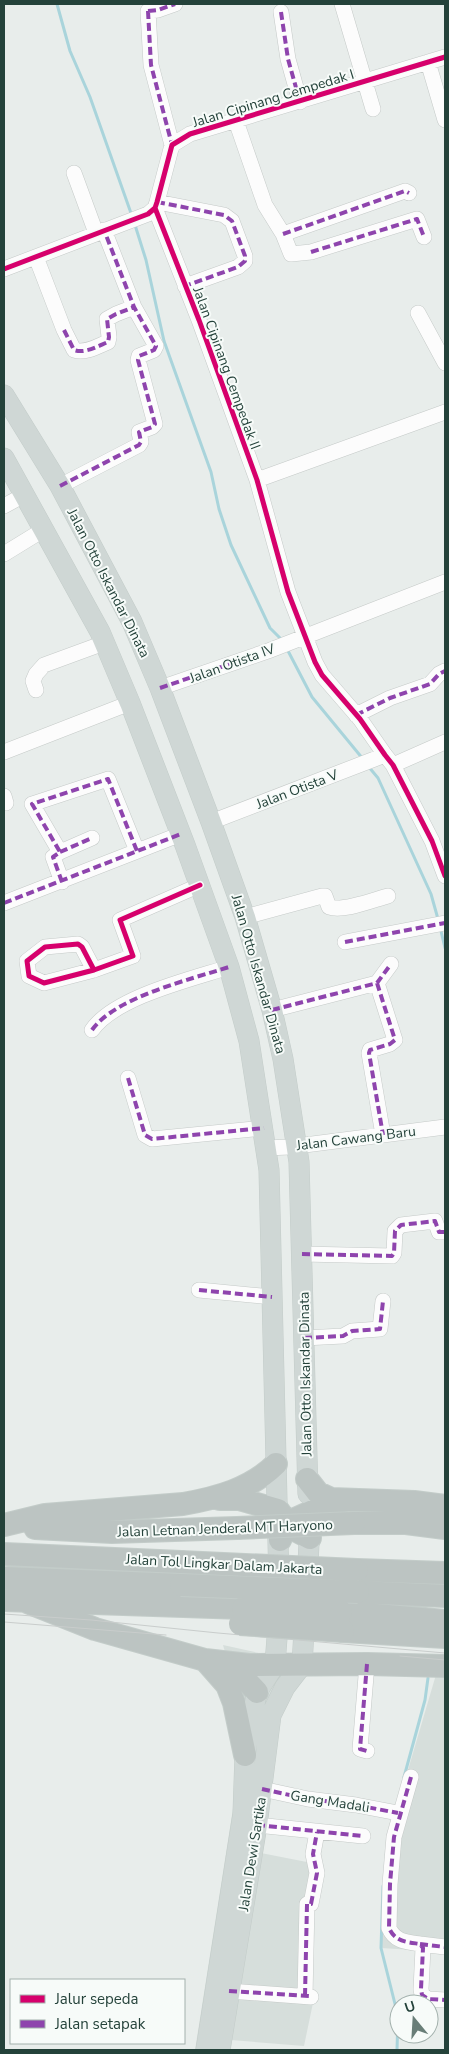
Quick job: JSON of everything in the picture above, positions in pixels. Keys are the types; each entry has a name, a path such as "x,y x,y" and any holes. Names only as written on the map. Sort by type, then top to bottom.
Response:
{"highway":[{"path":"4,1526 45,1515 183,1504 204,1500 257,1481 276,1464"},
{"path":"307,1479 318,1493 331,1499 343,1501 414,1502 445,1506"},
{"path":"204,1500 239,1499 282,1525 310,1538"},
{"path":"282,1525 326,1505 343,1501"},
{"name":"Jalan Letnan Jenderal MT Haryono","path":"4,1526 112,1532 354,1523 406,1523 445,1528"},
{"name":"Jalan Tol Lingkar Dalam Jakarta","path":"4,1554 445,1573"},
{"name":"Jalan Tol Lingkar Dalam Jakarta","path":"4,1578 445,1596"},
{"path":"14,1600 342,1621 445,1620"},
{"path":"14,1600 95,1629 205,1660 249,1665 367,1664 445,1666"},
{"path":"342,1621 445,1637"},
{"path":"205,1660 227,1685 234,1704 245,1755"},
{"path":"230,1663 257,1692"}],"main road":[{"name":"Jalan Otto Iskandar Dinata","path":"4,395 60,486 132,622 160,688 245,917 284,1059 298,1145 302,1254 310,1538 302,1665"},
{"name":"Jalan Otto Iskandar Dinata","path":"4,458 83,600 104,642 130,703 181,834 229,967 249,1041 269,1170 276,1464 282,1525 275,1664"},
{"name":"Jalan Dewi Sartika","path":"206,2050 244,1814 245,1755 257,1692 275,1664"},
{"name":"Jalan Dewi Sartika","path":"220,2050 257,1825 271,1715 285,1687 302,1665"}],"street":[{"path":"4,269 137,219 156,205 172,146 151,65 145,7 158,10 175,4"},
{"path":"342,4 373,109"},
{"path":"281,12 288,58 300,102"},
{"name":"Jalan Cipinang Cempedak I","path":"172,146 190,134 445,57"},
{"path":"428,62 445,120"},
{"name":"Jalan Cipinang Cempedak I","path":"236,121 266,205 283,234 291,254 311,252 418,219 424,237"},
{"path":"60,486 139,446 141,442 139,432 155,425 138,358 154,350 156,346 134,307 105,230 74,173"},
{"path":"283,234 386,196 405,191 409,193"},
{"path":"156,205 224,215 232,221 245,256 244,261 238,266 185,286"},
{"name":"Jalan Cipinang Cempedak II","path":"156,205 257,480 288,592 318,670 356,715 389,760 432,841 445,876"},
{"path":"36,257 64,330 74,350 78,352 89,350 108,342 110,337 107,319 134,307"},
{"path":"418,313 445,362"},
{"path":"257,480 445,412"},
{"path":"4,506 24,495"},
{"path":"4,554 43,530"},
{"name":"Jalan Otista IV","path":"160,688 268,651 304,635 445,582"},
{"path":"36,690 32,681 44,665 104,642"},
{"path":"356,715 390,698 430,684 439,674 445,671"},
{"path":"4,752 130,703"},
{"name":"Jalan Otista V","path":"211,822 363,763 389,760 445,742"},
{"path":"60,852 32,804 108,779 137,851"},
{"path":"4,903 62,882 181,834"},
{"path":"62,882 53,857 92,838"},
{"path":"94,970 133,956 120,920 200,885"},
{"path":"245,917 322,896 324,896 329,907 333,908 345,908 388,896"},
{"path":"345,942 438,924"},
{"path":"272,1010 378,983 391,964"},
{"path":"92,1030 110,1014 154,991 229,967"},
{"path":"378,983 395,1040 390,1044 370,1050 369,1053 383,1135"},
{"path":"128,1078 145,1134 152,1139 264,1128"},
{"name":"Jalan Cawang Baru","path":"266,1148 445,1127"},
{"path":"302,1254 392,1256 394,1253 394,1231 401,1225 436,1221 439,1232 445,1232"},
{"path":"199,1290 272,1298"},
{"path":"304,1338 343,1336 352,1331 380,1329 383,1301"},
{"path":"367,1664 360,1749 367,1751"},
{"path":"411,1777 394,1837 389,1928 392,1934 401,1941 445,1946"},
{"name":"Gang Madali","path":"262,1789 308,1799 356,1805 395,1813"},
{"path":"257,1825 363,1836"},
{"path":"229,1991 308,1996 307,1904 312,1904 318,1873 313,1854 317,1832"},
{"path":"420,1944 423,1948 422,1995 428,1999 445,2000"}],"shaded area":[{"path":"223,1645 286,1659 261,1853 322,1865 303,1931 314,1998 304,2046 231,2040 229,2050 195,2050 234,1802 238,1698"},
{"path":"440,1661 445,1661 445,1952 381,1948 396,1811"}],"waterway":[{"path":"57,4 70,51 90,97 132,216"},
{"path":"135,225 146,260 164,341 211,472 219,509 231,545 270,628 282,640"},
{"path":"286,647 312,697 363,759"},
{"path":"368,766 378,778 431,894 438,919"},
{"path":"440,927 445,948"},
{"path":"404,1777 425,1700 428,1678"},
{"path":"383,1886 381,1948 398,2016 397,2050"}],"tram line":[{"path":"4,1614 91,1620 445,1653"},
{"path":"4,1622 166,1635"},
{"path":"400,1656 445,1660"}],"marked path":[{"path":"148,11 158,10 175,4"},
{"path":"148,11 151,65 172,145"},
{"path":"281,12 288,59 300,102"},
{"path":"283,234 405,191 409,193"},
{"path":"157,202 224,215 232,221 245,256 245,261 238,267 185,286"},
{"path":"311,252 417,219 424,237"},
{"path":"60,486 139,445 141,442 139,432 155,424 138,360 139,356 154,350 156,346 134,307 104,230"},
{"path":"64,330 74,350 83,351 91,349 108,342 107,319 134,307"},
{"path":"160,688 268,651"},
{"path":"356,715 390,698 430,684 439,674 445,671"},
{"path":"62,882 53,857 60,852 32,804 108,779 137,851"},
{"path":"4,903 181,834"},
{"path":"60,852 92,838"},
{"path":"345,942 445,923"},
{"path":"272,1010 377,983 391,964"},
{"path":"92,1030 103,1018 136,999 229,967"},
{"path":"377,983 395,1040 390,1044 370,1050 369,1053 383,1135"},
{"path":"128,1078 145,1135 152,1139 264,1128"},
{"path":"302,1254 392,1256 394,1253 395,1231 401,1225 435,1221 439,1232 445,1232"},
{"path":"199,1290 272,1297"},
{"path":"304,1338 343,1336 352,1331 380,1329 383,1301"},
{"path":"367,1664 360,1749 367,1751"},
{"path":"411,1777 394,1837 389,1928 398,1939 420,1944 423,1948 422,1995 428,1999 445,2000"},
{"path":"262,1789 308,1799 398,1813"},
{"path":"257,1825 363,1836"},
{"path":"305,1996 307,1904 311,1904 317,1873 313,1854 317,1832"},
{"path":"420,1944 445,1947"},
{"path":"229,1991 309,1996"}],"cycle path":[{"path":"4,269 148,214 155,208 172,145 190,134 445,57"},
{"path":"155,208 199,320 257,480 288,592 315,662 322,675 360,719 393,765 432,841 445,876"},
{"path":"94,970 82,947 78,944 45,947 27,961 29,976 44,983 94,970 133,956 120,920 200,885"}]}
